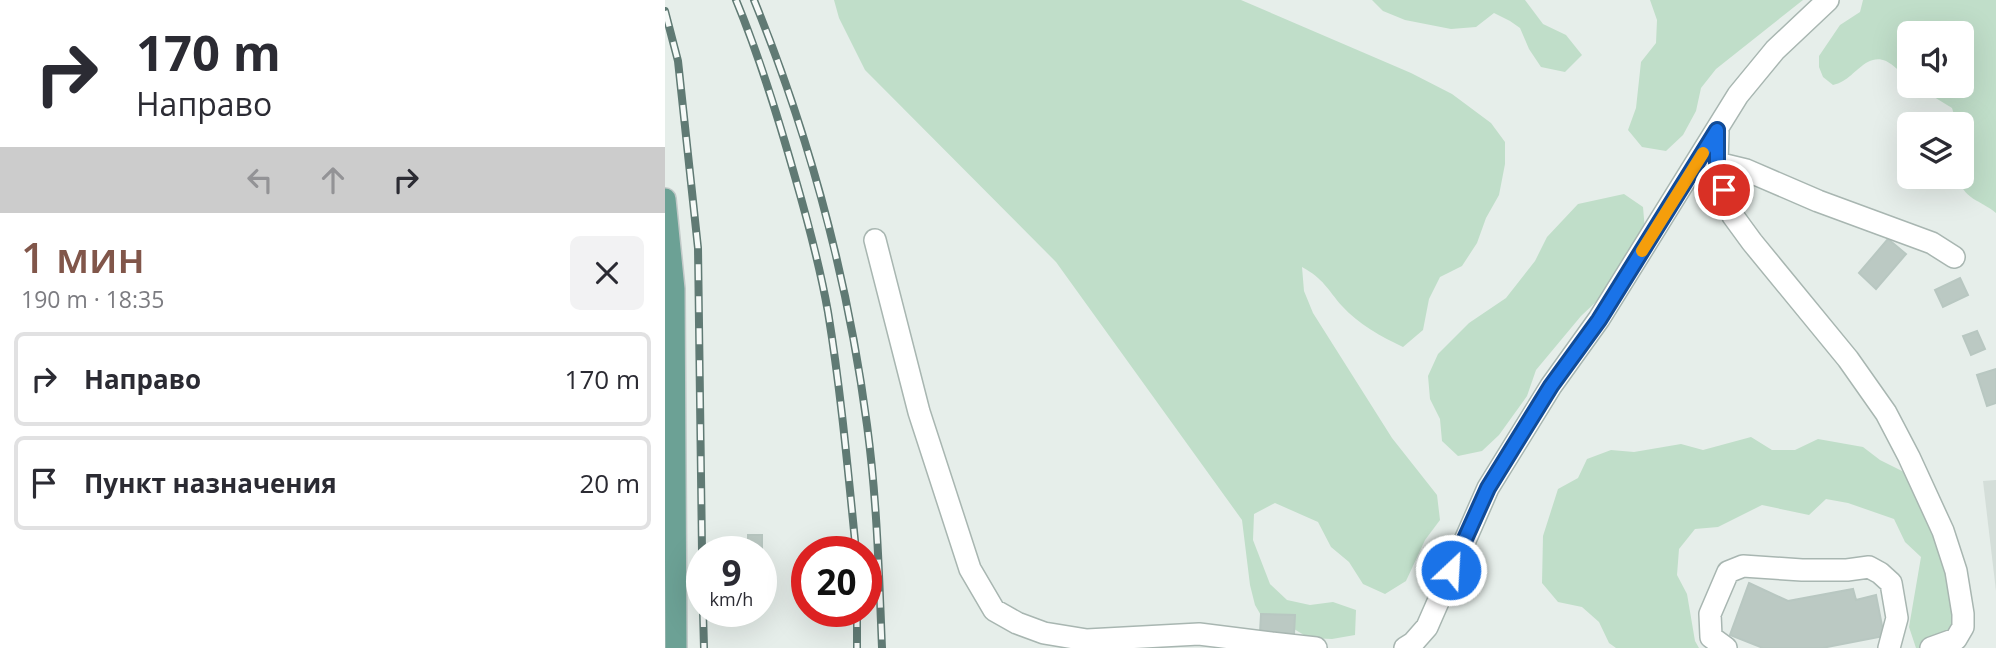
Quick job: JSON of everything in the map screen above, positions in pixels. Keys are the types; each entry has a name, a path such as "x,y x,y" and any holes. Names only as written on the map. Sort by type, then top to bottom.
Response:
{"main road":[{"path":"665,199 674,315 676,648"}],"lane":[{"path":"1388,648 1409,646 1427,627 1488,488 1551,386 1599,320 1738,95 1775,50 1828,0"},
{"path":"1717,130 1717,163 1733,216 1848,359 1886,413 1943,531 1956,571 1963,627 1956,639 1931,648"},
{"path":"1717,163 1746,170 1818,201 1932,243 1954,257"},
{"path":"875,240 923,425 970,569 995,610 1017,623 1044,633 1087,640 1199,634 1219,642 1317,648"},
{"path":"1726,648 1711,637 1710,614 1728,572 1743,566 1802,570 1869,567 1880,573 1891,583 1897,618 1889,648"}],"shaded area":[{"path":"1996,480 1996,591 1983,481"}],"green space":[{"path":"834,0 1241,0 1411,73 1452,94 1491,123 1505,142 1505,164 1499,195 1486,218 1477,243 1462,266 1440,277 1429,299 1423,330 1403,347 1355,319 1320,280 1302,267 1304,291 1313,313 1392,438 1437,495 1440,520 1425,540 1406,581 1385,594 1363,584 1349,562 1331,547 1318,522 1275,503 1254,514 1253,540 1270,584 1287,600 1310,605 1333,602 1356,610 1355,635 1332,639 1309,638 1289,626 1266,624 1255,605 1250,585 1242,520 1056,262 865,70 839,18"},
{"path":"1372,0 1525,0 1543,24 1566,35 1582,55 1565,72 1541,67 1520,28 1494,13 1476,27 1451,29 1405,20 1383,11"},
{"path":"1650,0 1803,0 1716,69 1701,88 1696,111 1683,135 1666,151 1642,147 1628,130 1636,108 1641,62 1656,43 1657,20"},
{"path":"1863,0 1996,0 1996,213 1964,189 1974,189 1974,112 1953,112 1952,108 1936,98 1974,98 1974,21 1897,21 1897,69 1886,61 1874,60 1833,85 1823,77 1819,56 1840,25 1860,12"},
{"path":"1624,194 1643,207 1646,242 1617,282 1581,316 1536,370 1527,396 1499,435 1482,451 1458,456 1442,441 1440,419 1430,399 1428,376 1438,354 1469,323 1506,298 1535,261 1547,237 1578,204"},
{"path":"1751,437 1772,450 1795,450 1818,439 1863,447 1880,460 1910,475 1954,588 1956,634 1942,648 1916,648 1909,627 1921,557 1905,542 1894,519 1848,503 1826,499 1809,515 1762,505 1718,527 1695,529 1679,549 1677,575 1687,594 1695,641 1699,648 1616,648 1609,643 1599,622 1582,607 1558,602 1542,583 1543,536 1558,489 1578,478 1587,459 1611,450 1634,452 1681,444 1703,450"}],"building":[{"path":"1888,239 1906,254 1876,289 1859,273"},
{"path":"1960,278 1968,295 1943,307 1935,290"},
{"path":"1977,331 1985,349 1971,355 1963,336"},
{"path":"1996,369 1996,403 1987,406 1977,375"},
{"path":"1749,583 1788,601 1853,589 1856,600 1876,595 1884,636 1822,648 1763,648 1730,635"},
{"path":"1261,614 1295,615 1294,634 1260,633"}],"railway":[{"path":"736,0 775,110 805,211 821,278 837,372 854,536"},
{"path":"754,0 809,156 849,316 870,453 882,648"},
{"path":"665,11 678,61 698,248 702,536"},
{"path":"703,627 704,648"},
{"path":"857,627 857,648"}],"slow traffic":[{"path":"1642,251 1703,153"}],"route":[{"path":"1451,570 1488,488 1551,386 1599,320 1717,130 1717,163 1724,190"}]}
